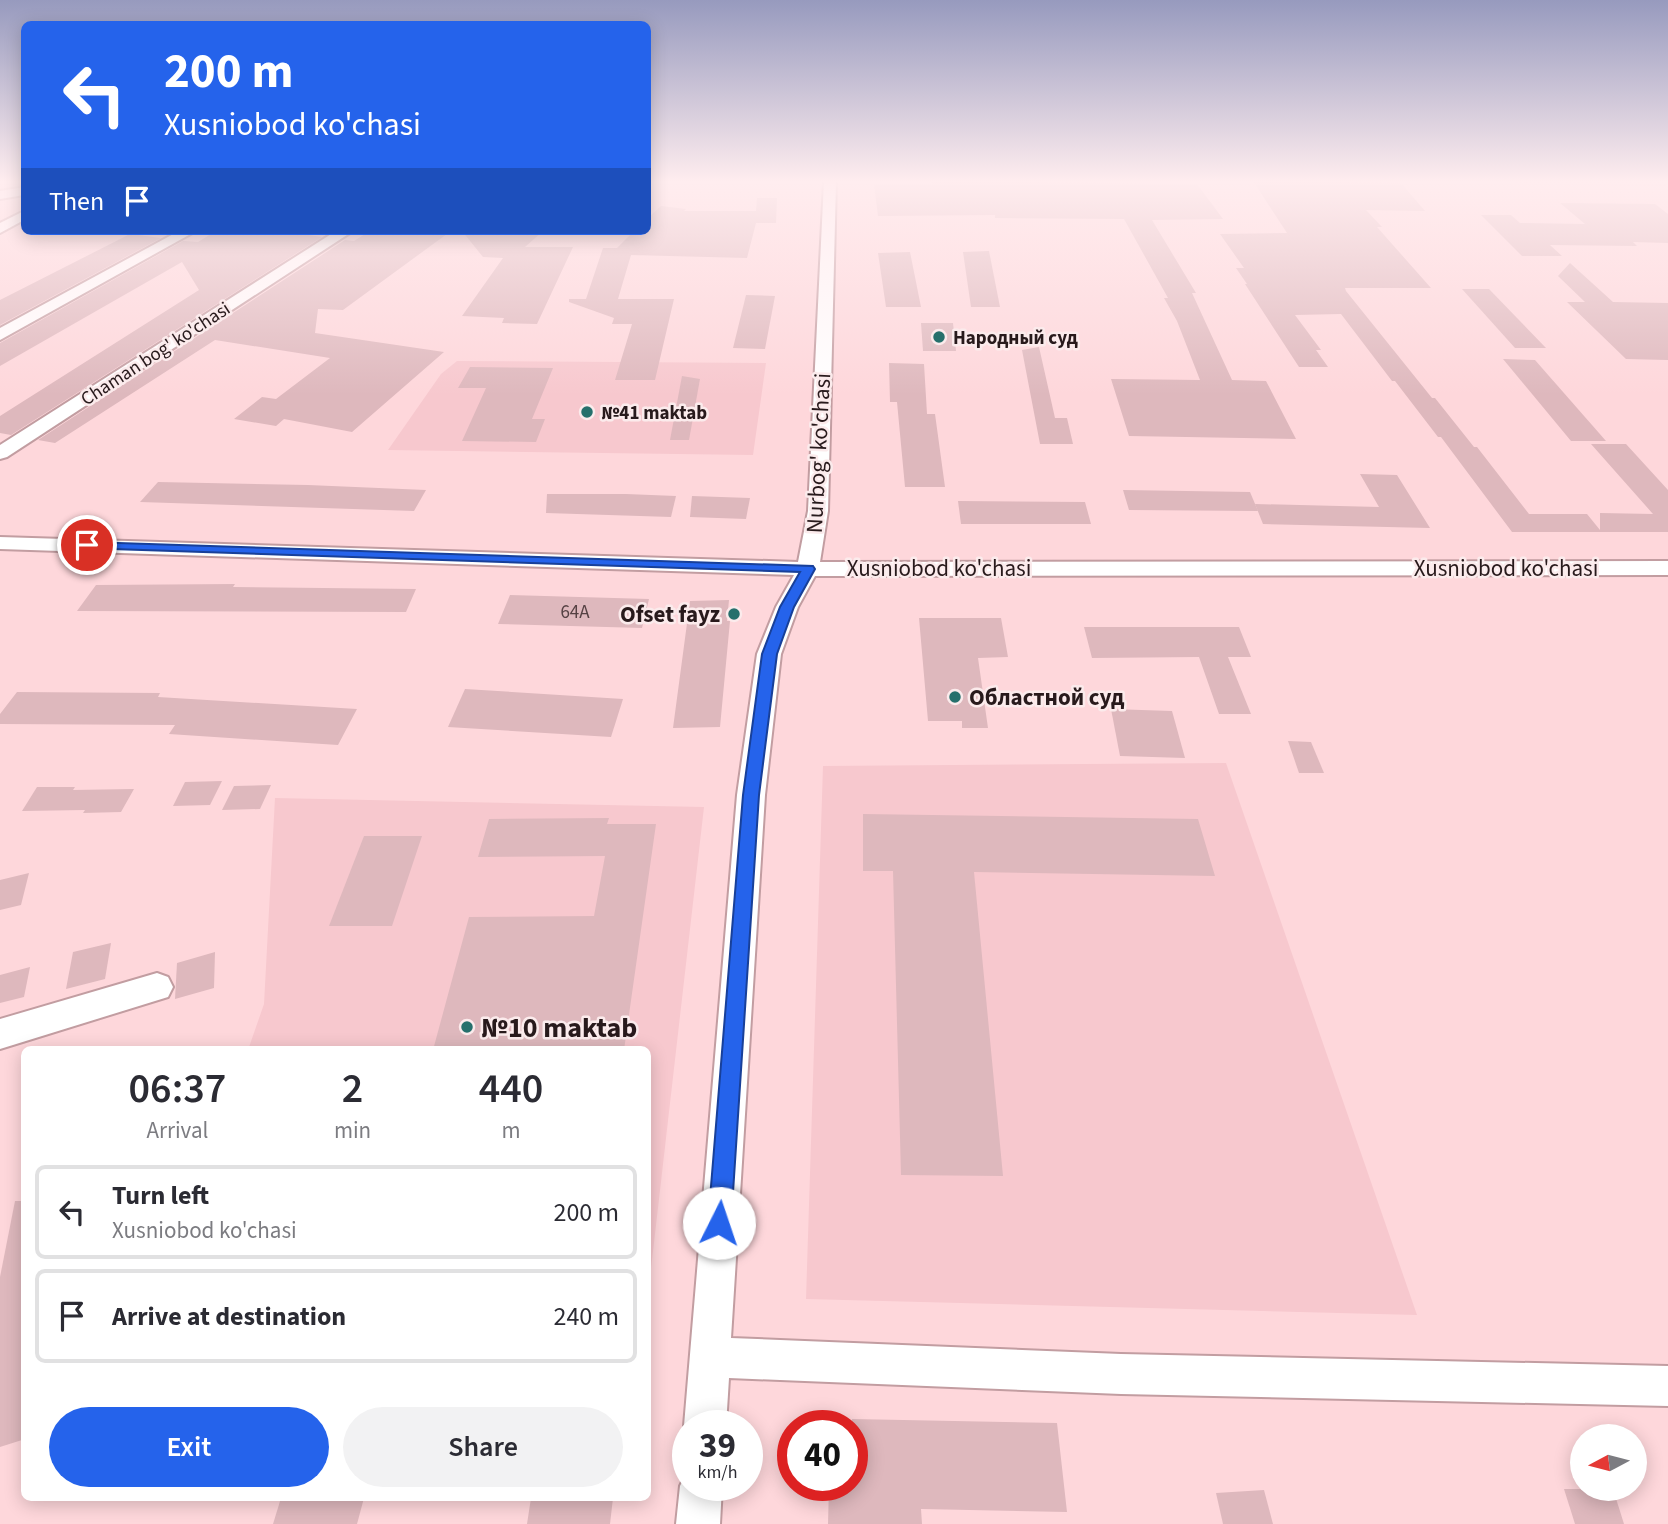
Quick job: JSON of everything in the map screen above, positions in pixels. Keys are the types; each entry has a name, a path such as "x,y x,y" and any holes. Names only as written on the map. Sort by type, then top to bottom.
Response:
{"street":[{"path":"0,335 151,252"},
{"name":"Chaman bog' ko'chasi","path":"0,453 313,252"},
{"name":"Nurbog' ko'chasi","path":"706,1410 753,782 769,654 787,607 808,569 818,511 827,252"},
{"name":"Xusniobod ko'chasi","path":"0,543 808,569 1668,568"},
{"path":"0,1034 157,987"},
{"path":"710,1357 1121,1374 1668,1386"},
{"path":"698,1524 700,1501"}],"shaded area":[{"name":"№41 maktab","path":"457,361 766,363 753,455 388,450 441,374"},
{"path":"1226,763 1417,1315 806,1299 823,766"},
{"name":"№10 maktab","path":"275,798 704,807 651,1269 651,1046 249,1046 264,1004"}],"building":[{"path":"94,252 135,252 0,325 0,300"},
{"path":"163,252 298,252 11,435 0,433 0,416 199,290 182,262 0,366 0,343"},
{"path":"326,252 422,252 343,310 318,309 315,333 444,352 352,432 284,419 276,426 234,419 262,397 276,399 330,358 215,340 55,443 38,440"},
{"path":"479,252 571,252 537,324 502,323 504,318 462,316 503,258 483,257"},
{"path":"602,252 749,252 747,258 631,255 618,299 674,299 655,380 615,380 632,324 612,324 614,318 569,302 569,299 586,299"},
{"path":"910,252 921,307 886,307 878,253"},
{"path":"963,252 989,252 1000,307 971,307"},
{"path":"1142,252 1171,252 1196,293 1192,293 1232,380 1266,381 1296,439 1129,436 1111,379 1200,380 1177,321 1164,298 1168,298"},
{"path":"1233,252 1399,252 1431,288 1345,288 1346,291 1432,398 1435,398 1474,447 1477,447 1529,514 1587,514 1600,530 1600,513 1653,514 1591,444 1626,444 1668,490 1668,532 1512,532 1441,437 1438,437 1395,381 1392,381 1341,314 1295,315 1321,350 1316,350 1328,367 1299,367 1236,268 1244,268"},
{"path":"1518,252 1558,252 1562,256 1522,256"},
{"path":"1570,263 1613,302 1668,303 1668,360 1626,359 1567,302 1585,302 1558,276"},
{"path":"1462,289 1489,289 1546,348 1515,348"},
{"path":"746,295 775,296 765,349 733,348"},
{"name":"Народный суд","path":"921,323 953,323 956,351 923,351"},
{"path":"1039,347 1055,418 1067,418 1073,444 1040,444 1022,350"},
{"path":"1503,359 1535,360 1606,441 1571,441"},
{"path":"889,363 924,364 927,414 935,414 945,487 905,487 897,402 890,402"},
{"path":"470,367 553,368 532,419 545,419 536,442 462,441 486,388 458,388"},
{"path":"682,376 700,379 689,440 670,440"},
{"path":"1360,474 1397,475 1430,528 1263,524 1255,504 1379,507"},
{"path":"158,482 426,490 414,511 140,502"},
{"path":"1123,490 1250,492 1258,511 1129,510"},
{"path":"547,494 676,496 671,517 546,513"},
{"path":"692,496 750,498 746,519 690,517"},
{"path":"958,501 1085,502 1091,524 961,524"},
{"path":"235,584 233,587 416,589 406,612 77,611 96,585"},
{"path":"510,595 649,599 642,628 498,624"},
{"path":"729,600 727,621 730,621 720,727 673,728 690,601"},
{"name":"Областной суд","path":"919,618 1001,618 1008,657 978,658 988,728 962,728 962,721 928,721"},
{"path":"1084,627 1239,627 1251,657 1228,657 1251,714 1219,714 1199,657 1092,658"},
{"path":"465,689 623,699 611,737 448,727"},
{"path":"17,692 160,693 158,697 357,709 338,745 169,734 175,725 0,724 0,714"},
{"path":"1111,709 1172,711 1185,758 1120,756"},
{"path":"1288,741 1311,742 1324,773 1299,773"},
{"path":"222,781 210,805 173,806 185,782"},
{"path":"271,785 260,809 222,810 234,786"},
{"path":"37,787 75,787 73,790 134,789 121,812 22,811"},
{"path":"863,814 1198,819 1215,876 974,872 1003,1176 901,1175 893,871 863,871"},
{"path":"609,818 607,824 656,824 625,1046 434,1046 469,917 594,916 605,856 478,857 489,819"},
{"path":"364,836 422,836 392,926 329,926"},
{"path":"29,873 21,905 0,910 0,880"},
{"path":"111,943 105,979 66,989 73,952"},
{"path":"215,952 214,988 175,999 177,963"},
{"path":"30,967 24,997 0,1003 0,975"},
{"path":"15,1201 21,1201 21,1440 0,1447 0,1277"},
{"path":"868,1419 1057,1423 1067,1512 921,1509 922,1524 828,1524 829,1501 868,1501"},
{"path":"1564,1489 1570,1489 1570,1502 1617,1502 1624,1524 1575,1524"},
{"path":"1264,1490 1273,1524 1223,1524 1216,1493"},
{"path":"280,1501 363,1501 357,1524 273,1524"},
{"path":"531,1501 613,1501 610,1524 527,1524"}],"place":[{"name":"Народный суд","path":"939,337"},
{"name":"№41 maktab","path":"587,412"},
{"name":"Ofset fayz","path":"734,614"},
{"name":"Областной суд","path":"955,697"},
{"name":"№10 maktab","path":"467,1027"}],"route":[{"path":"87,545 808,569 787,607 769,654 751,795 719,1223"}]}
